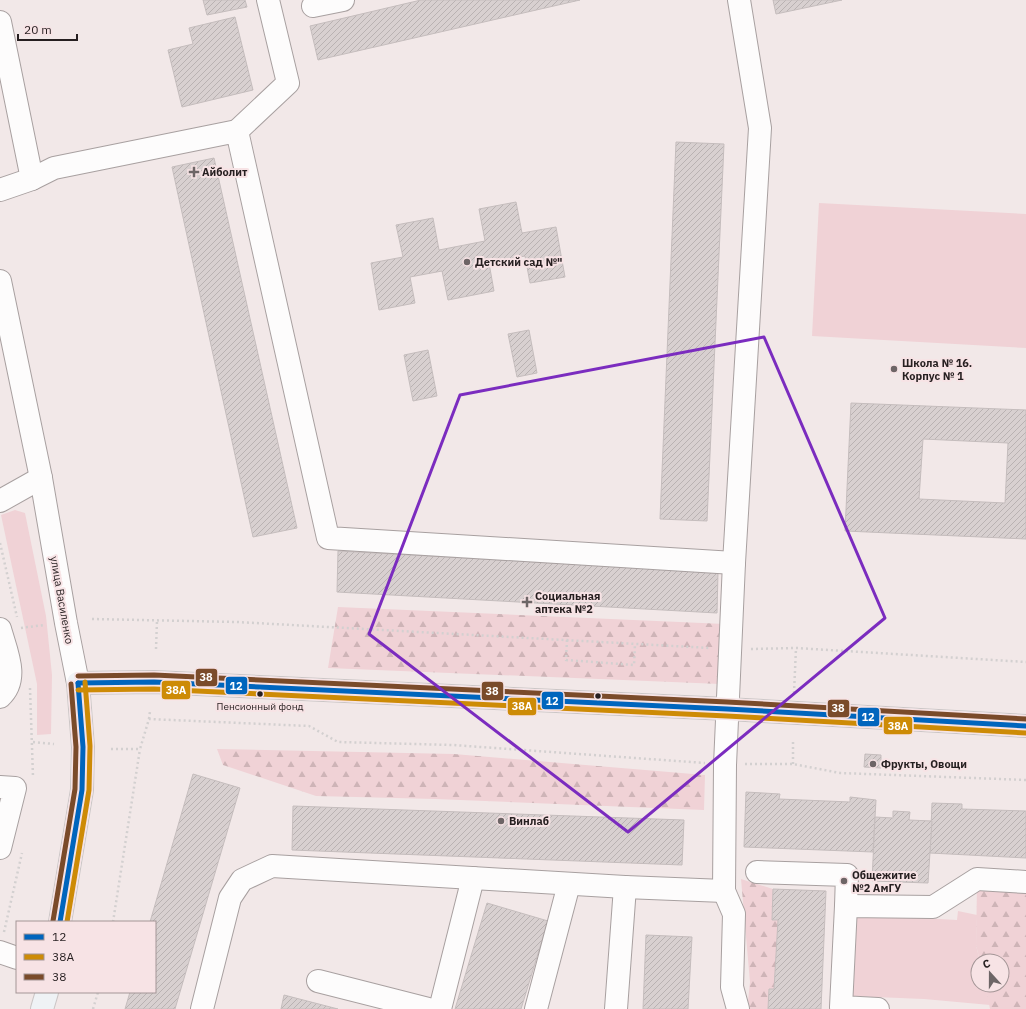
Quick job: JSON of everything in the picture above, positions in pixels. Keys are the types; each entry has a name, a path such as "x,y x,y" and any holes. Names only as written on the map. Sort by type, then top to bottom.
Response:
{"main road":[{"path":"78,682 154,682 727,709 1026,726"},
{"name":"улица Василенко","path":"60,921 82,790 83,747 78,682"},
{"path":"42,1009 46,993"}],"street":[{"path":"0,190 32,179 54,168 237,131 288,83 268,0"},
{"path":"313,6 343,0"},
{"path":"738,1009 732,987 734,914 724,891 725,765 734,563 760,128 739,0"},
{"path":"0,22 32,179"},
{"path":"237,131 328,538 734,563"},
{"name":"улица Василенко","path":"0,281 41,478 66,623 78,682"},
{"path":"0,501 41,478"},
{"path":"0,698 8,687 11,675 9,625"},
{"path":"0,787 16,788 0,848"},
{"path":"202,1009 230,898 242,880 258,871 272,866 569,884 724,891"},
{"path":"757,872 847,875 841,1007 878,1009"},
{"path":"440,1009 472,878"},
{"path":"846,906 933,907 977,879 1026,882"},
{"path":"536,1009 569,884"},
{"path":"616,1009 625,887"},
{"path":"0,952 16,958"},
{"path":"318,981 428,1009"}],"path":[{"path":"0,542 9,625"},
{"path":"92,619 237,622 730,649 796,648 1026,662"},
{"path":"156,649 157,621"},
{"path":"21,635 20,628 44,625"},
{"path":"567,640 566,660 634,665 635,644"},
{"path":"794,694 796,648"},
{"path":"30,685 33,779"},
{"path":"113,921 140,749 150,711"},
{"path":"149,719 309,726 338,742 453,745 725,765 793,764 840,773 1026,780"},
{"path":"793,739 793,764"},
{"path":"33,742 54,744"},
{"path":"111,749 140,749"},
{"path":"0,952 23,848"},
{"path":"93,1009 98,993"}],"highlighted area":[{"path":"764,337 885,618 628,832 369,634 460,395"}],"green space":[{"path":"819,203 1026,214 1026,348 812,336"},
{"path":"15,510 25,513 46,616 52,675 51,734 37,735 37,684 1,515"},
{"path":"338,607 725,624 720,684 328,668"},
{"path":"217,749 454,754 705,775 704,810 435,799 316,796 223,765"},
{"path":"741,879 773,889 772,919 778,920 774,989 769,989 768,1009 750,1009 748,1001 750,982"},
{"path":"977,886 1026,887 1026,1009 990,1009 987,993 1010,993 1010,953 978,953 976,945"},
{"path":"958,911 977,915 976,945 978,953 970,953 970,993 987,993 990,1005 924,999 850,996 853,914 957,920"}],"building":[{"path":"203,0 245,0 247,7 207,15"},
{"path":"421,0 580,0 318,60 310,26"},
{"path":"773,0 842,0 776,14"},
{"path":"235,17 253,90 182,107 168,50 193,44 189,28"},
{"path":"676,142 724,144 707,521 660,519"},
{"path":"214,158 297,528 253,537 172,167"},
{"path":"516,202 522,233 556,227 565,277 530,283 525,256 489,263 494,291 448,300 442,271 410,277 415,303 379,310 371,263 403,257 396,225 433,218 439,250 485,241 479,209"},
{"path":"529,330 537,373 517,377 508,334"},
{"path":"428,350 437,396 413,401 404,355"},
{"path":"851,403 1026,410 1026,539 845,531","holes":["923,439 1008,443 1005,503 919,499"]},
{"path":"338,551 718,572 717,613 337,592"},
{"name":"Фрукты, Овощи","path":"865,754 881,755 881,768 864,767"},
{"path":"193,774 240,788 175,1009 125,1009 130,993 156,993 156,921 150,921"},
{"path":"746,792 780,794 779,799 850,802 850,797 876,800 873,852 744,847"},
{"path":"932,803 962,804 962,809 1026,811 1026,858 930,853"},
{"path":"293,806 684,820 682,865 292,850"},
{"path":"893,811 910,812 909,820 932,821 928,883 872,881 875,817 893,818"},
{"path":"773,889 826,891 821,1009 768,1009 769,989 774,989 778,920 772,920"},
{"path":"487,903 548,921 521,1009 455,1009"},
{"path":"646,935 692,937 688,1009 643,1009"},
{"path":"284,995 338,1009 281,1009"}],"transit line":[{"name":"38","path":"78,676 154,675 727,702 1026,719"},
{"name":"38А","path":"67,921 89,790 90,746 85,682"},
{"name":"12","path":"78,683 154,682 727,709 1026,726"},
{"name":"12","path":"60,921 82,790 83,747 78,683"},
{"name":"38","path":"53,921 75,789 76,747 71,684"},
{"name":"38А","path":"78,690 154,689 727,716 1026,733"}],"place":[{"name":"Айболит","path":"194,172"},
{"name":"Детский сад №\"","path":"467,262"},
{"name":"Школа № 16. Корпус № 1","path":"894,369"},
{"name":"Социальная аптека №2","path":"527,602"},
{"name":"Пенсионный фонд","path":"260,694"},
{"name":"Фрукты, Овощи","path":"873,764"},
{"name":"Винлаб","path":"501,821"},
{"name":"Общежитие №2 АмГУ","path":"844,881"}]}
